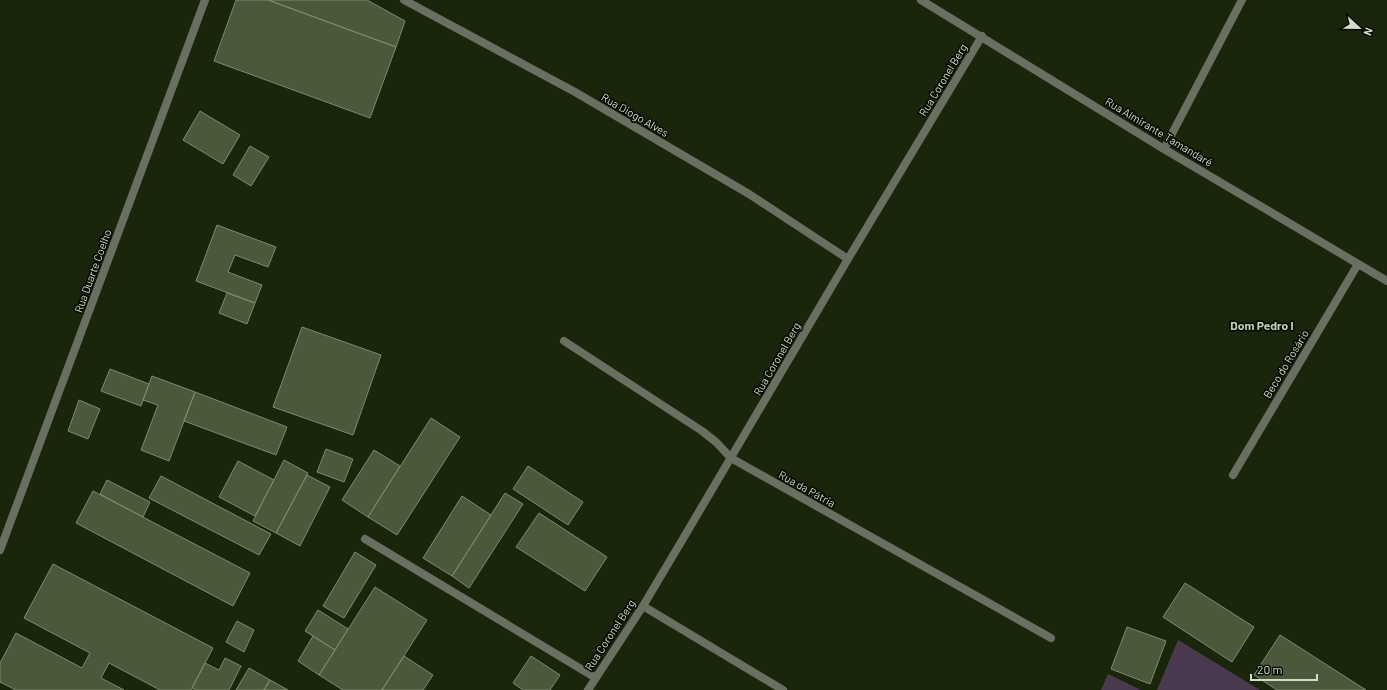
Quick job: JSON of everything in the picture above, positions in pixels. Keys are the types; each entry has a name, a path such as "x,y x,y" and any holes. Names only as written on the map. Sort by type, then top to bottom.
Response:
{"street":[{"name":"Rua Duarte Coelho","path":"0,550 206,0"},
{"name":"Rua Diogo Alves","path":"404,0 575,92 735,186 848,259"},
{"name":"Rua Almirante Tamandaré","path":"921,0 1164,149 1358,264 1386,277"},
{"path":"1164,149 1242,0"},
{"name":"Rua Coronel Berg","path":"588,690 643,606 982,36"},
{"name":"Beco do Rosário","path":"1233,475 1358,264"},
{"name":"Rua da Pátria","path":"564,341 702,431 716,442 731,458 1051,638"},
{"path":"365,539 596,678"},
{"path":"643,606 783,690"}],"shaded area":[{"path":"1178,640 1260,690 1157,690"},
{"path":"1108,674 1141,690 1101,690"}],"building":[{"path":"236,0 268,0 396,47 370,118 214,61"},
{"path":"268,0 367,0 405,21 396,47"},
{"path":"200,111 240,135 223,164 183,140"},
{"path":"250,146 269,157 251,186 233,175"},
{"path":"217,225 276,247 268,267 235,255 228,272 262,285 255,303 196,281"},
{"path":"227,293 255,303 247,324 219,313"},
{"path":"302,327 381,355 353,435 273,407"},
{"path":"110,369 149,384 141,406 101,391"},
{"path":"152,376 195,392 169,461 141,450 158,405 143,400"},
{"path":"195,392 287,427 276,455 184,421"},
{"path":"79,400 100,409 88,439 68,431"},
{"path":"431,418 460,437 397,535 368,517"},
{"path":"326,449 353,459 344,482 317,472"},
{"path":"374,450 400,466 368,517 342,500"},
{"path":"284,460 308,473 276,533 253,521"},
{"path":"238,461 274,480 255,516 219,497"},
{"path":"528,466 583,502 568,525 513,489"},
{"path":"307,475 330,487 300,546 276,533"},
{"path":"161,476 271,534 259,555 149,498"},
{"path":"107,480 150,502 143,517 100,494"},
{"path":"93,491 250,573 233,606 76,523"},
{"path":"505,493 523,504 469,588 452,576"},
{"path":"462,496 491,515 452,576 423,558"},
{"path":"539,513 607,557 585,591 516,547"},
{"path":"355,552 376,565 344,618 323,606"},
{"path":"53,564 213,648 191,690 160,690 109,663 101,678 124,690 16,690 0,682 0,663 16,633 82,668 90,653 24,618"},
{"path":"1185,583 1254,627 1232,662 1163,617"},
{"path":"375,587 427,620 382,690 343,690 319,675"},
{"path":"318,610 348,629 335,650 305,631"},
{"path":"237,621 254,630 244,652 226,642"},
{"path":"1127,627 1166,641 1150,684 1111,669"},
{"path":"1280,635 1366,690 1277,690 1254,675"},
{"path":"313,636 335,650 319,675 298,661"},
{"path":"404,656 433,675 423,690 382,690"},
{"path":"531,656 560,675 550,690 523,690 513,683"},
{"path":"225,658 241,666 229,690 196,690 192,688 205,663 219,670"},
{"path":"249,668 270,680 264,690 236,690"},
{"path":"270,680 288,690 264,690"}],"district":[{"name":"Dom Pedro I","path":"1262,326"}]}
